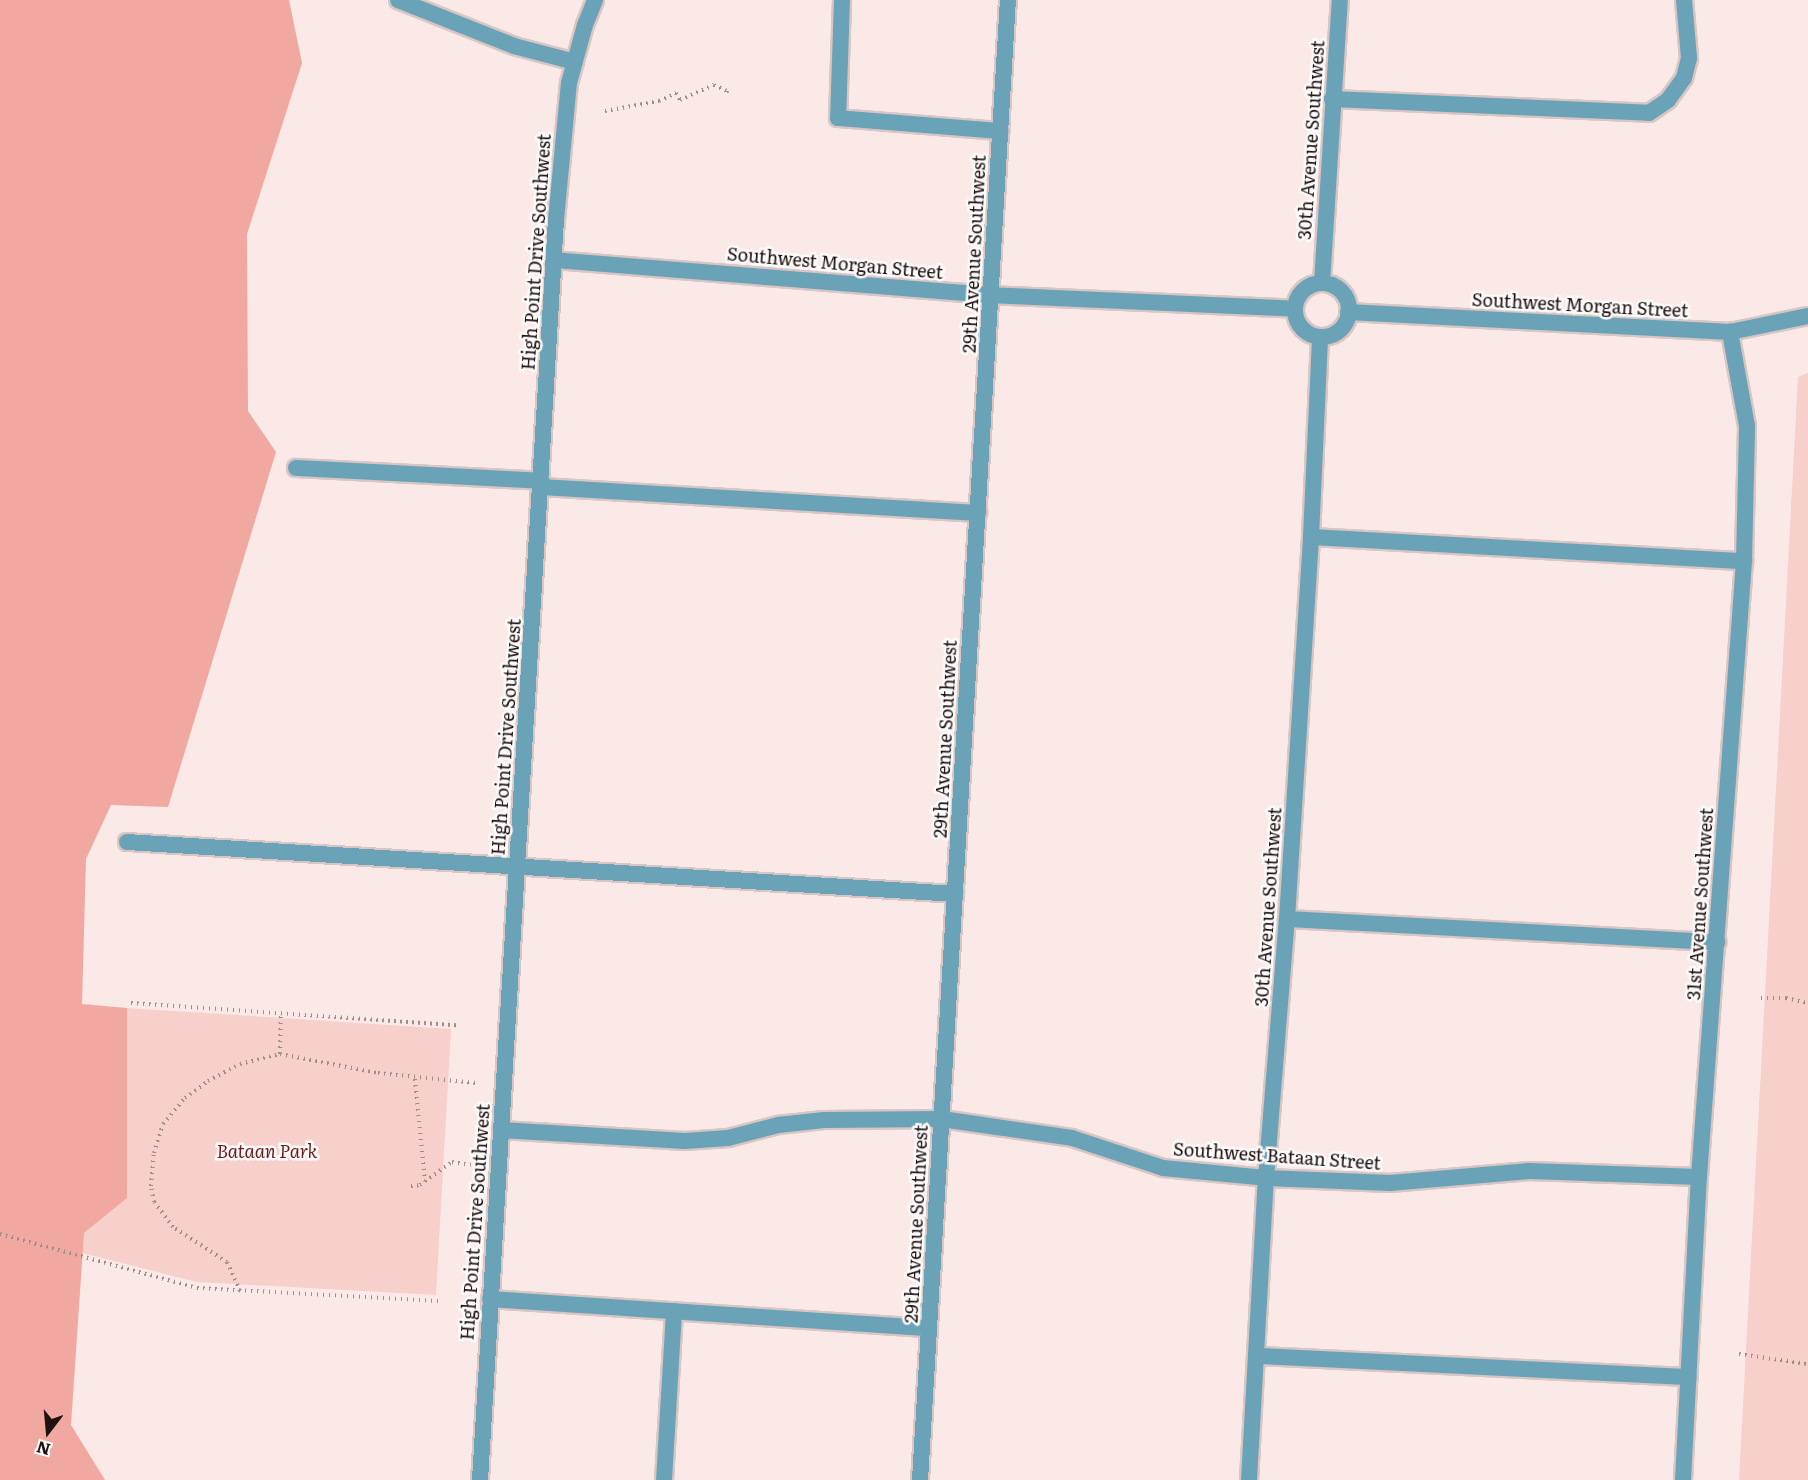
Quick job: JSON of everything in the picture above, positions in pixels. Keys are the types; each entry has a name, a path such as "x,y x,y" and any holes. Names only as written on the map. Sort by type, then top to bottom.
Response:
{"street":[{"path":"398,0 514,46 575,62"},
{"name":"High Point Drive Southwest","path":"480,1480 489,1299 564,129 575,62 594,0"},
{"path":"842,0 838,118 1000,131"},
{"name":"29th Avenue Southwest","path":"920,1480 1008,0"},
{"name":"30th Avenue Southwest","path":"1322,283 1340,0"},
{"path":"1332,99 1648,113 1668,100 1684,78 1689,58 1684,0"},
{"name":"Southwest Morgan Street","path":"554,260 991,295 1294,309"},
{"path":"1322,283 1333,285 1341,291 1346,298 1348,312 1340,330 1332,335 1320,337 1306,332 1300,326 1294,309 1300,293 1307,287 1322,283"},
{"name":"Southwest Morgan Street","path":"1348,312 1730,332 1808,316"},
{"name":"31st Avenue Southwest","path":"1683,1480 1699,1177 1744,561 1747,426 1730,332"},
{"name":"30th Avenue Southwest","path":"1249,1480 1266,1178 1287,920 1311,537 1320,337"},
{"path":"296,468 978,513"},
{"path":"1311,537 1744,561"},
{"path":"127,842 956,894"},
{"path":"1287,920 1717,942"},
{"name":"Southwest Bataan Street","path":"501,1130 685,1141 728,1137 778,1125 824,1120 942,1119 1072,1138 1163,1168 1266,1178 1390,1183 1529,1171 1699,1177"},
{"path":"489,1299 929,1328"},
{"path":"664,1480 674,1311"},
{"path":"1257,1356 1688,1377"}],"path":[{"path":"605,111 658,101 676,93 680,100 714,85 727,91 726,96"},
{"path":"1761,998 1786,998 1808,1004"},
{"path":"131,1003 456,1025"},
{"path":"280,1054 281,1013"},
{"path":"240,1291 227,1262 173,1227 154,1202 151,1186 154,1153 163,1124 185,1098 208,1081 240,1064 280,1054 416,1079 476,1083"},
{"path":"416,1079 424,1182"},
{"path":"411,1186 424,1182 452,1162 471,1165"},
{"path":"0,1234 197,1288 438,1301"},
{"path":"1739,1354 1808,1364"}],"green space":[{"path":"1808,373 1808,1480 1739,1480 1798,377"},
{"name":"Bataan Park","path":"127,1008 451,1029 436,1295 197,1282 82,1253 84,1233 127,1197"}],"shaded area":[{"path":"0,0 289,0 302,63 247,234 248,411 276,452 168,807 111,805 86,859 82,1004 127,1008 127,1198 84,1233 71,1425 105,1480 0,1480"}]}
